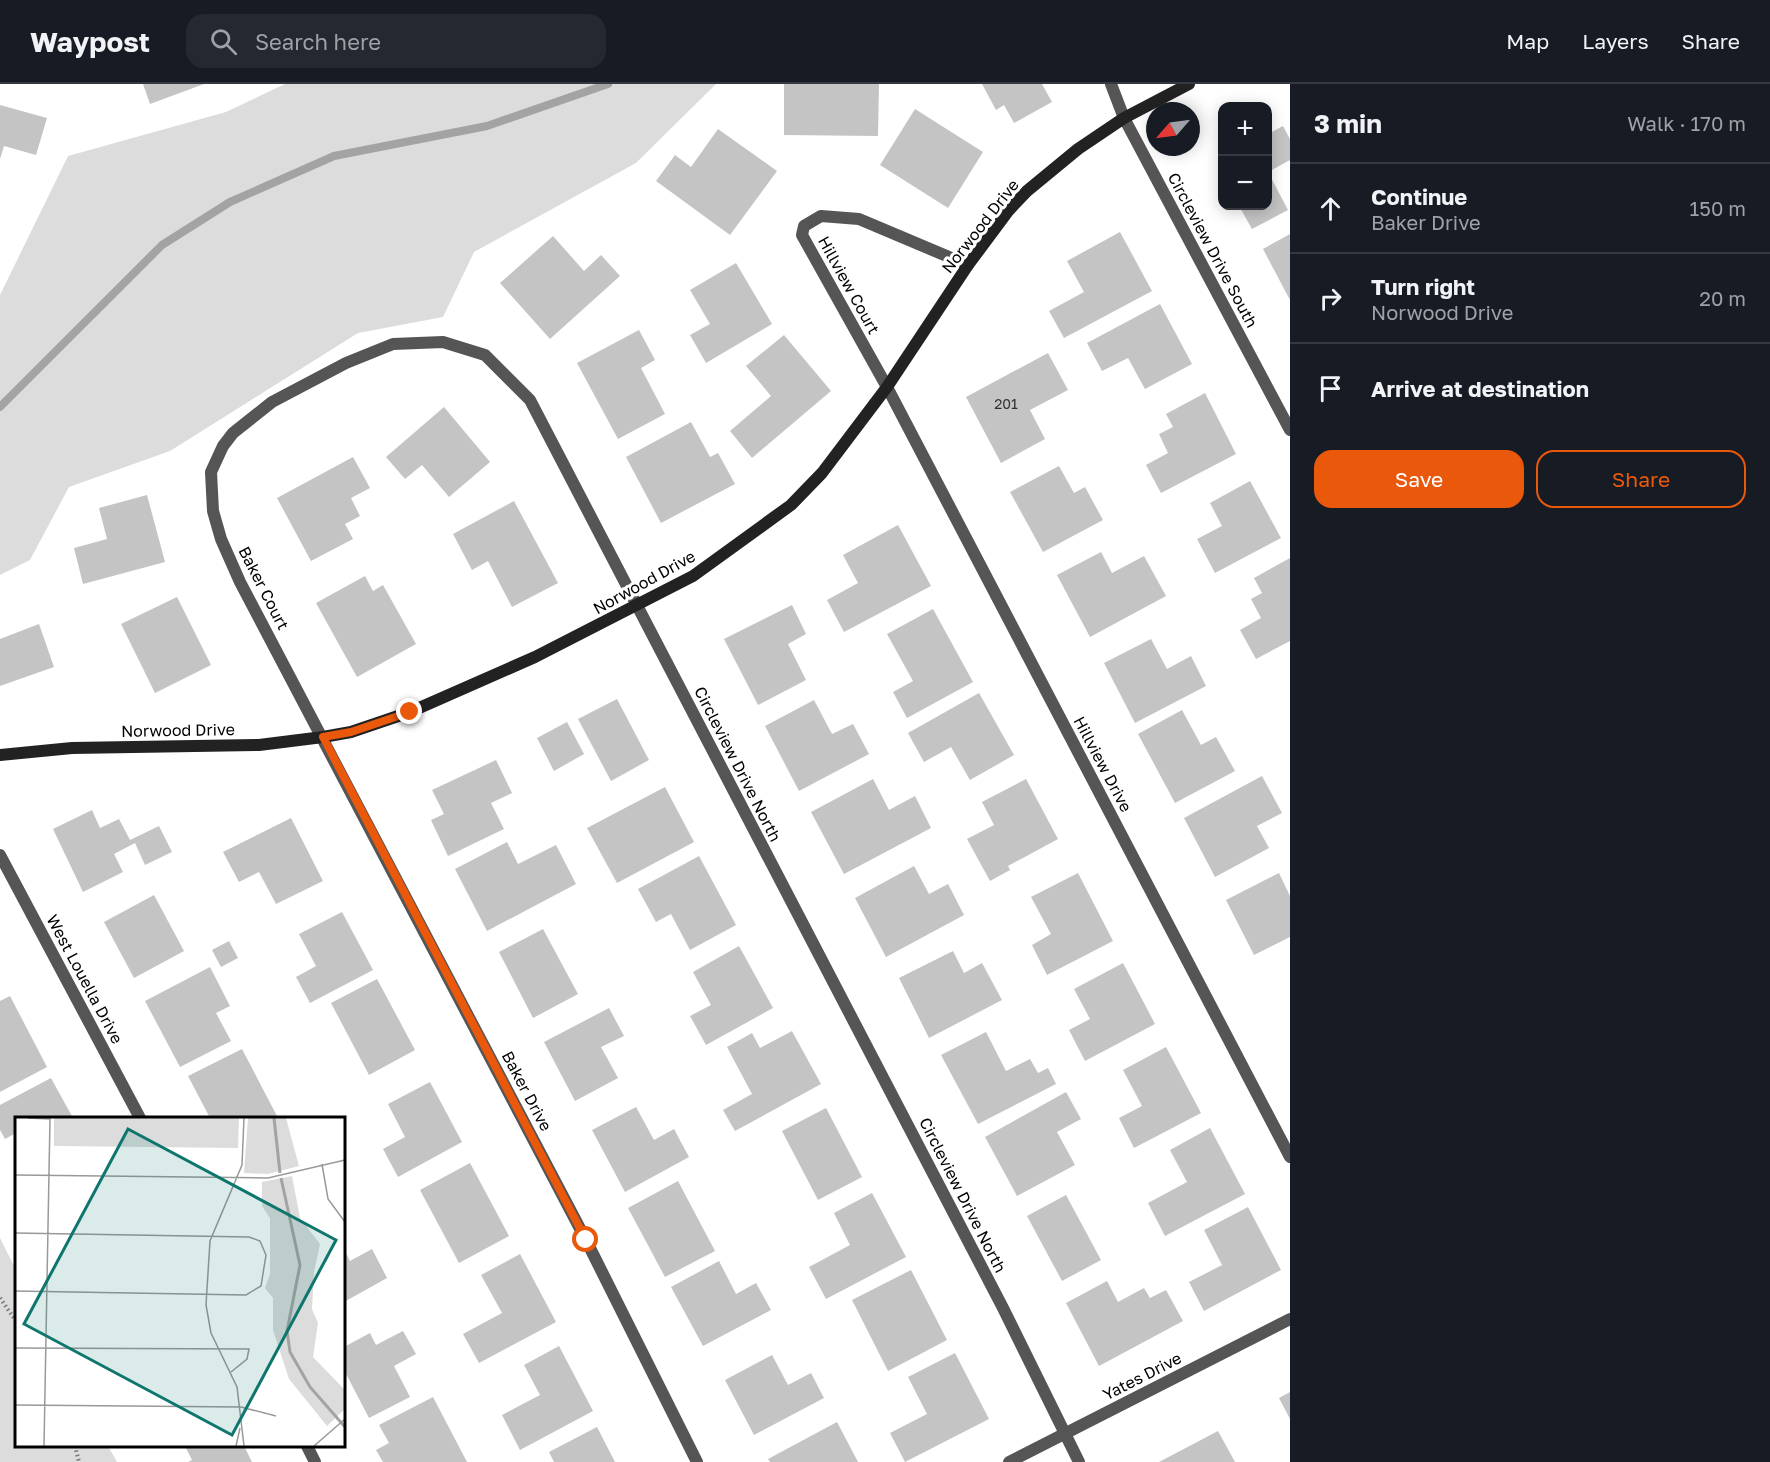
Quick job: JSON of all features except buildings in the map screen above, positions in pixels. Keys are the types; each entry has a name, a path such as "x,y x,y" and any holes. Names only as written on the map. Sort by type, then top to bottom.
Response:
{"main road":[{"name":"Norwood Drive","path":"0,755 72,748 259,745 351,732 410,712 535,657 693,576 791,505 822,473 887,387 968,265 1009,210 1027,191 1078,149 1124,118 1189,84"}],"street":[{"name":"Circleview Drive South","path":"1111,84 1124,118 1290,430"},
{"name":"Hillview Court","path":"887,387 802,235 804,226 821,216 859,219 968,265"},
{"name":"Circleview Drive North","path":"223,446 233,433 272,402 346,363 393,344 443,342 485,355 530,400 997,1298 1079,1462"},
{"name":"Hillview Drive","path":"887,387 1290,1157"},
{"name":"Baker Court","path":"223,446 211,472 213,511 221,539 240,582 323,737"},
{"name":"Baker Drive","path":"323,737 586,1240 698,1462"},
{"name":"West Louella Drive","path":"0,855 139,1117"},
{"name":"Yates Drive","path":"1009,1462 1290,1319"},
{"path":"308,1447 315,1462"}],"path":[{"path":"0,1298 15,1319"},
{"path":"75,1447 78,1462"}],"shaded area":[{"path":"285,84 716,84 636,163 474,252 443,317 358,333 170,451 69,487 30,560 0,575 0,295 68,156 226,112"},
{"path":"0,1238 15,1268 15,1447 109,1447 117,1462 0,1462"}],"waterway":[{"path":"0,407 162,245 230,202 334,156 487,126 608,84"}],"route":[{"path":"410,712 351,732 323,737 586,1240"}]}
